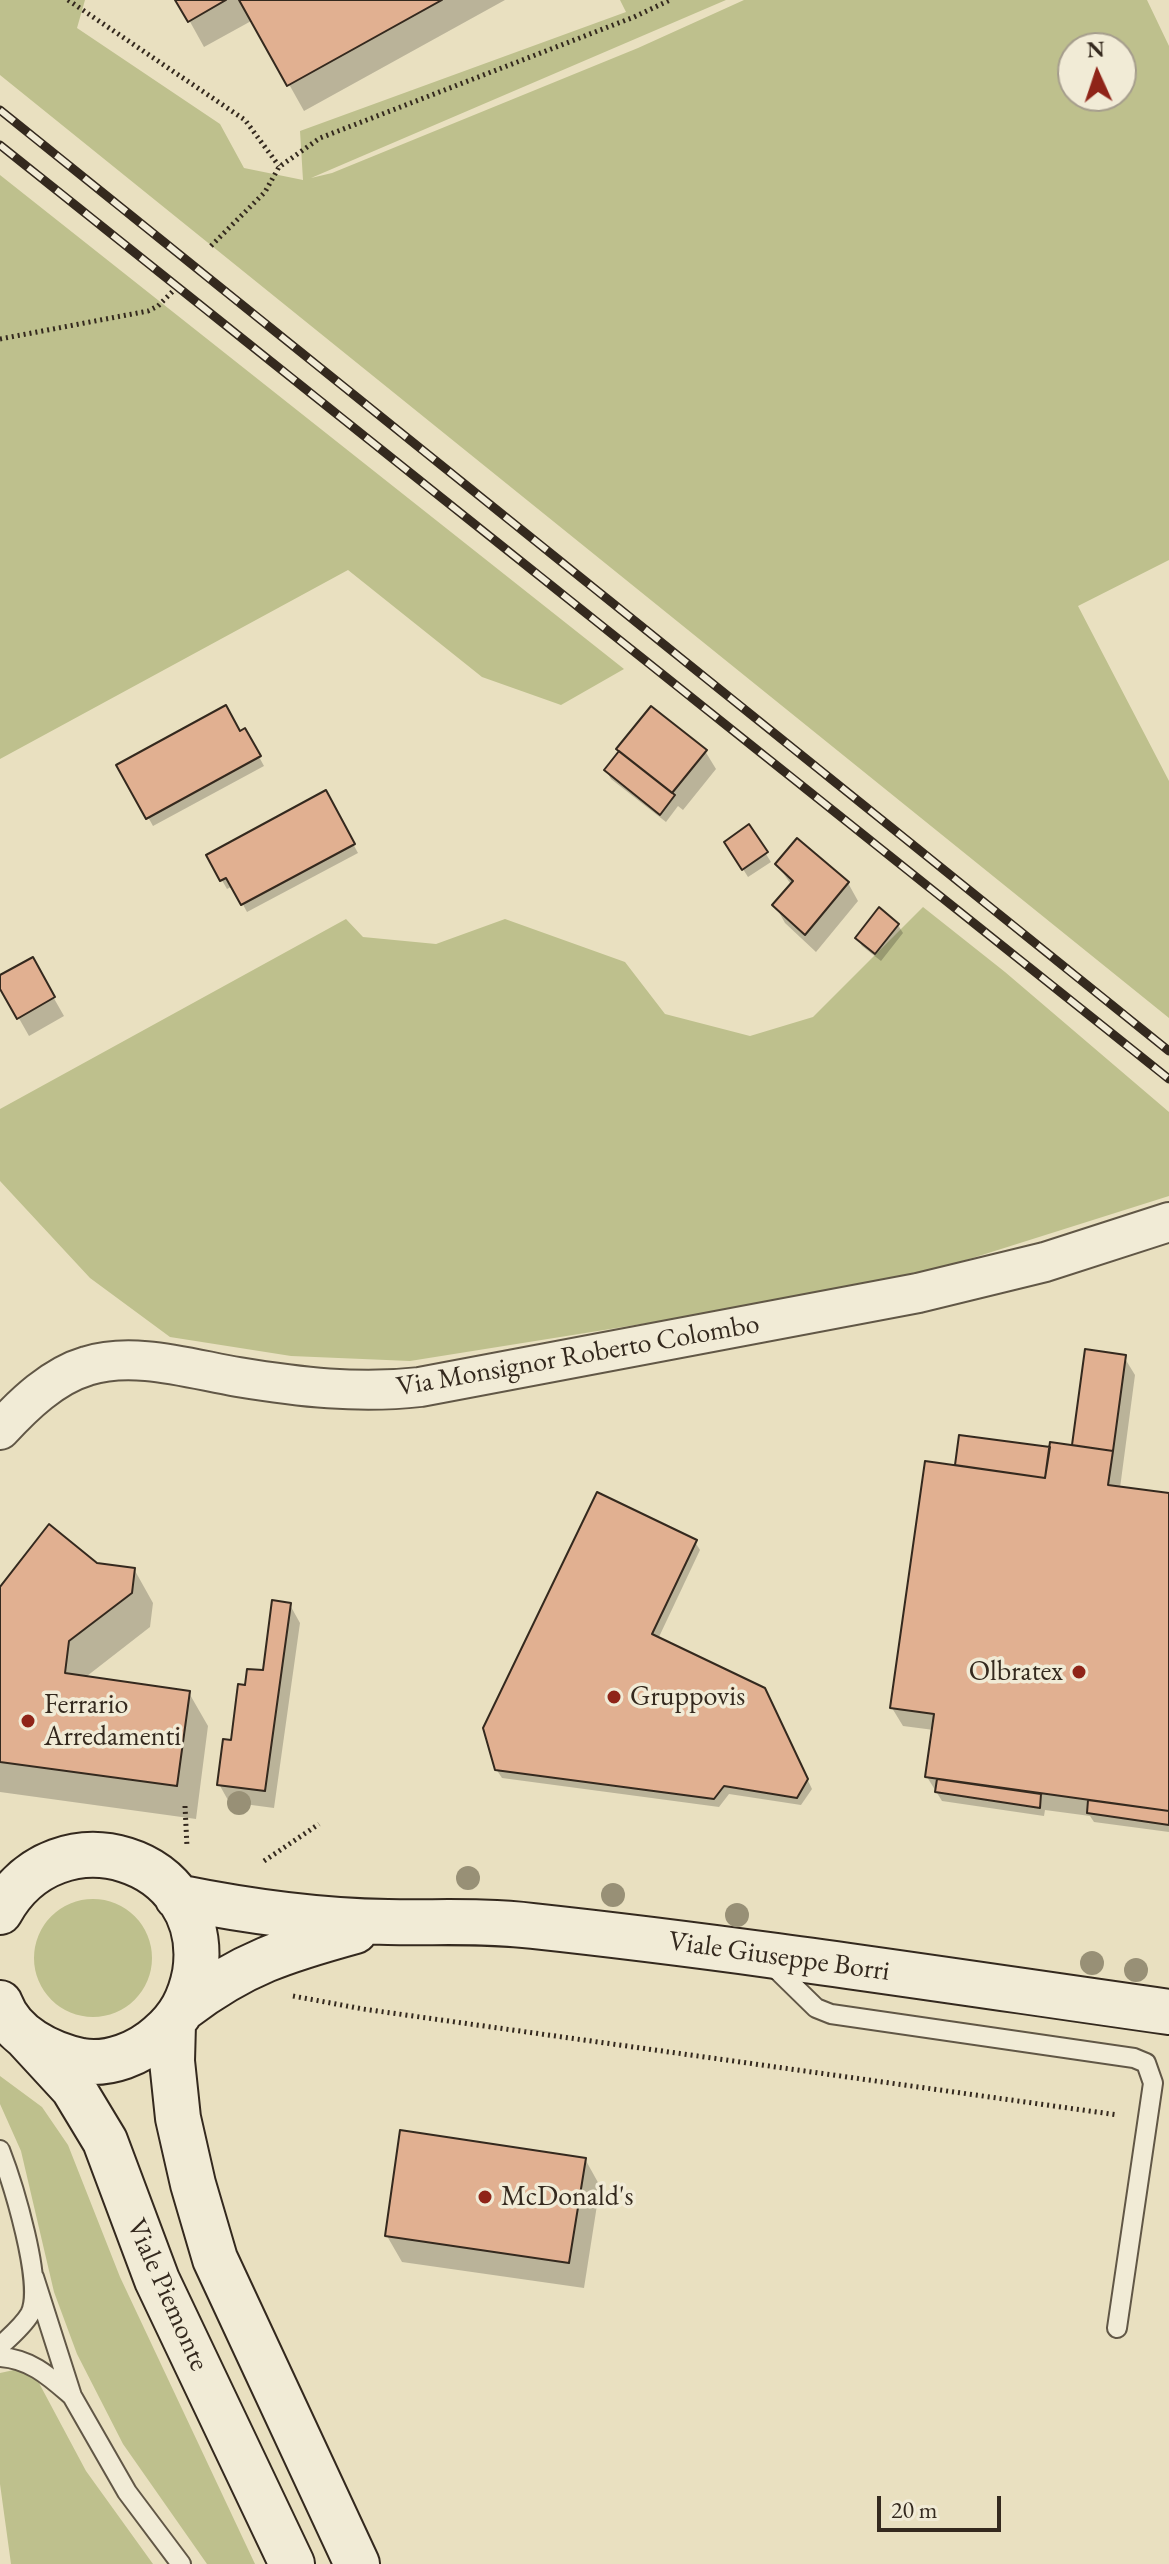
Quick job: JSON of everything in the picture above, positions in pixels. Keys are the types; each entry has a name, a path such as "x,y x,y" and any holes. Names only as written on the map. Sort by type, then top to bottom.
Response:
{"main road":[{"path":"0,1857 60,1859 92,1853 125,1858 154,1873 177,1897 192,1925 197,1957 192,1989 179,2016"},
{"path":"0,1912 9,1895 31,1875 60,1859"},
{"name":"Viale Giuseppe Borri","path":"177,1897 262,1913 387,1923 509,1924 760,1954 1169,2012"},
{"name":"Viale Giuseppe Borri","path":"0,2003 3,2011 26,2037 54,2054 86,2062 119,2059 148,2045 225,1979 269,1956 387,1923"},
{"name":"Viale Piemonte","path":"179,2016 172,2061 178,2118 215,2259 357,2564"},
{"name":"Viale Piemonte","path":"26,2037 73,2088 101,2134 157,2280 292,2564"}],"street":[{"name":"Via Monsignor Roberto Colombo","path":"0,1428 47,1387 78,1369 100,1363 157,1364 313,1388 356,1391 420,1387 889,1300 1045,1262 1169,1222"}],"lane":[{"path":"760,1954 822,2012 1134,2058 1146,2063 1153,2083"},
{"path":"1117,2328 1153,2083 1156,2076 1169,2067"},
{"path":"0,2150 12,2185 34,2277 72,2396 127,2492 181,2564"},
{"path":"0,2346 29,2315 35,2294 34,2277"},
{"path":"0,2357 36,2367 72,2396"}],"path":[{"path":"68,0 245,120 279,167"},
{"path":"211,246 265,192 279,167 320,138 634,17 670,0"},
{"path":"0,339 148,311 173,291"},
{"path":"185,1806 187,1848"},
{"path":"264,1861 319,1824"},
{"path":"282,1993 305,2000 363,2009 1147,2119"}],"green space":[{"path":"0,0 85,0 77,28 220,124 244,168 303,180 300,131 626,12 620,0 726,0 311,178 332,173 638,48 744,0 1147,0 1169,46 1169,560 1078,606 1169,781 1169,1018 0,75"},
{"path":"0,175 624,669 561,705 482,677 348,570 0,759"},
{"path":"923,907 1005,972 1169,1112 1169,1196 944,1267 748,1307 410,1361 291,1356 170,1337 90,1278 0,1181 0,1109 346,919 363,937 436,944 505,919 625,962 665,1014 750,1036 813,1017"},
{"path":"93,1899 116,1903 135,1916 148,1935 152,1958 148,1981 135,2000 116,2013 93,2017 70,2013 51,2000 38,1981 34,1958 38,1935 51,1916 70,1903"},
{"path":"0,2076 42,2107 68,2145 120,2277 255,2564 207,2564 123,2444 77,2354 54,2292 21,2151 0,2104"},
{"path":"14,2370 31,2375 39,2383 86,2471 153,2564 11,2564 0,2484 0,2373"}],"building":[{"path":"175,0 226,0 188,22"},
{"path":"239,0 442,0 287,86"},
{"path":"226,705 240,731 245,728 261,756 146,819 116,765"},
{"path":"651,706 707,750 672,793 616,749"},
{"path":"619,751 675,795 660,815 604,770"},
{"path":"326,790 355,844 241,905 226,878 220,881 206,855"},
{"path":"749,824 768,852 742,870 724,842"},
{"path":"797,838 849,882 805,935 772,905 793,881 775,864"},
{"path":"879,907 899,924 875,954 855,938"},
{"path":"33,957 55,997 17,1019 0,989 0,975"},
{"path":"1085,1349 1126,1355 1113,1451 1072,1445"},
{"path":"959,1435 1050,1447 1045,1478 955,1465"},
{"path":"1050,1442 1113,1451 1108,1485 1169,1493 1169,1811 925,1777 934,1714 890,1708 925,1461 1045,1478"},
{"path":"597,1492 697,1540 652,1634 765,1688 808,1779 797,1798 724,1786 714,1799 495,1770 483,1728"},
{"path":"49,1524 97,1563 135,1568 132,1593 69,1641 65,1673 190,1691 177,1786 0,1762 0,1587"},
{"path":"272,1600 291,1603 265,1791 217,1785 223,1739 231,1740 238,1684 245,1685 247,1669 263,1670"},
{"path":"937,1779 1041,1794 1040,1808 935,1792"},
{"path":"1088,1800 1169,1811 1169,1825 1087,1813"},
{"name":"McDonald's","path":"400,2130 586,2158 569,2263 385,2236"}],"railway":[{"path":"0,110 1169,1051"},
{"path":"0,145 1169,1079"}],"place":[{"name":"Olbratex","path":"1079,1672"},
{"name":"Gruppovis","path":"614,1697"},
{"name":"Ferrario Arredamenti","path":"28,1721"},
{"name":"McDonald's","path":"485,2197"}]}
